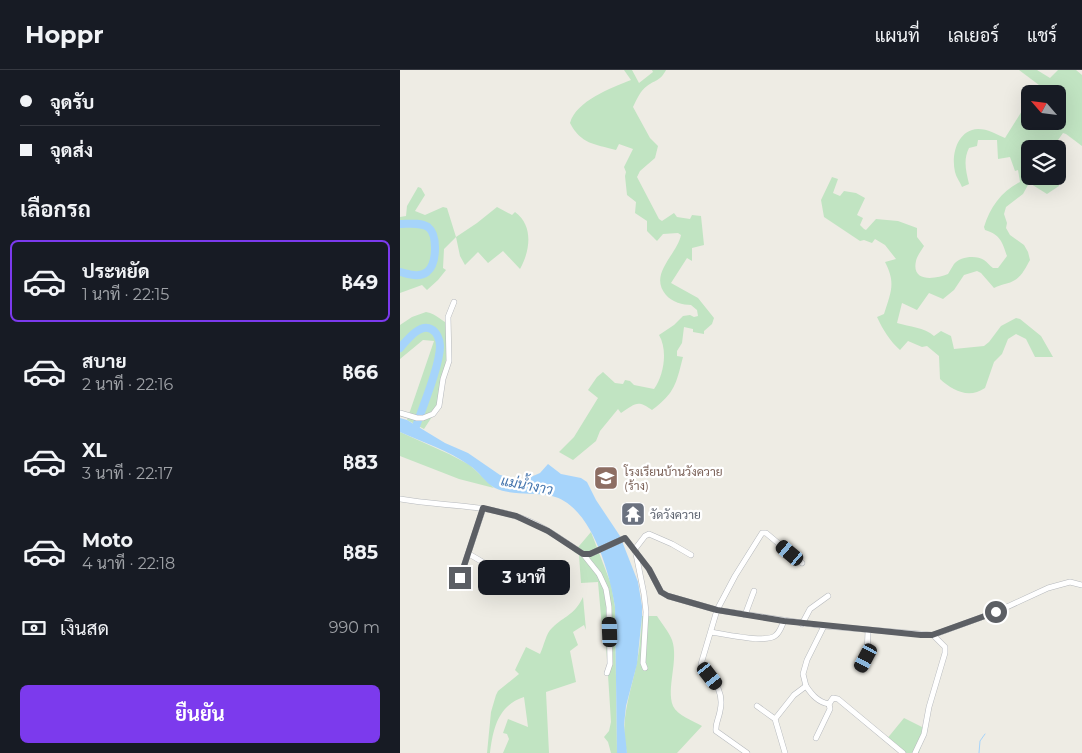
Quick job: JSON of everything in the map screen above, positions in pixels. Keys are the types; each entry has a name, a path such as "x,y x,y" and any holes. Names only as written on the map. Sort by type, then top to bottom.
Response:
{"street":[{"path":"400,413 423,418 433,414 439,406 443,379 448,365 448,317 454,302"},
{"path":"400,498 483,508 516,516 548,531 583,554 602,578 608,600 610,664 607,673"},
{"path":"460,578 483,508"},
{"path":"747,753 716,731 721,709 719,688 701,664 717,610 735,576 762,533 766,533 802,563"},
{"path":"645,668 643,664 646,612 635,549 645,536 649,534 672,544 690,555"},
{"path":"583,554 590,554 625,538 649,569 661,592 668,596 717,610 802,624 932,635 996,612 1048,588 1070,582 1082,585"},
{"path":"469,554 486,564 484,577"},
{"path":"744,615 754,591"},
{"path":"802,624 810,609 828,596"},
{"path":"711,632 735,637 770,638 777,634 784,621"},
{"path":"824,626 807,660 803,674 806,686 813,696 821,702 829,704"},
{"path":"860,669 867,656 868,631"},
{"path":"915,753 924,734 929,707 945,653 945,647 932,635"},
{"path":"775,719 794,695 806,686"},
{"path":"816,738 830,709 829,704 833,698 838,699 903,753"},
{"path":"757,706 775,719 785,753"}],"green space":[{"path":"624,70 632,70 639,83 653,72 652,70 666,70 660,78 642,90 633,107 650,138 658,146 655,158 640,171 637,177 659,219 662,221 674,213 677,217 690,219 692,215 701,216 704,245 692,248 692,261 687,258 671,283 698,298 714,318 712,324 704,331 704,334 693,332 693,329 684,327 682,343 677,351 677,356 683,357 681,366 674,387 666,398 652,410 639,404 633,405 621,413 618,409 600,431 596,441 573,460 559,452 574,437 598,398 588,390 597,377 603,372 615,383 623,384 625,380 630,381 634,385 654,389 664,362 662,341 659,335 683,316 698,316 697,310 691,305 671,300 661,287 662,272 681,235 678,233 663,234 657,241 647,231 647,221 635,213 636,202 627,195 624,167 633,149 619,144 616,150 589,142 574,130 570,123 579,108 595,96 631,80"},
{"path":"1019,70 1037,70 1050,78 1058,70 1076,70 1082,75 1082,146 1063,133 1058,140 1021,140 1021,185 1028,185 1023,194 1006,207 1004,214 1007,223 1006,228 1010,235 1024,245 1028,252 1030,260 1024,271 1010,282 994,288 977,271 964,275 954,290 943,299 929,293 917,310 902,303 897,323 921,329 934,336 941,331 951,336 954,349 984,346 1001,326 1016,318 1020,319 1041,336 1053,357 1035,357 1026,339 1016,334 1008,339 1002,354 994,362 985,388 973,393 961,392 950,387 940,379 939,356 927,346 922,347 908,341 900,350 884,331 877,317 884,314 891,288 890,276 885,262 896,259 885,245 875,239 872,243 864,240 860,241 824,217 821,200 832,177 838,179 833,193 840,196 844,191 856,193 865,198 857,215 863,218 860,225 864,229 866,230 876,219 898,221 917,228 917,237 924,246 918,255 915,268 917,273 926,278 948,274 957,261 969,257 981,258 993,268 998,268 1007,256 1004,247 998,237 985,230 984,227 990,213 1002,195 1020,182 1018,170 1015,171 1010,157 998,159 997,140 978,140 977,146 969,148 967,152 966,166 969,184 962,187 954,165 955,151 960,139 971,130 985,130 1005,138 1021,112 1021,130 1066,130 1066,85 1039,85"},
{"path":"1033,185 1059,185 1047,194"},
{"path":"418,187 421,188 425,195 415,211 425,215 443,207 447,208 456,237 444,249 443,268 446,270 438,280 427,290 422,285 400,293 400,217 406,216 407,206"},
{"path":"497,207 512,215 515,212 521,218 528,231 528,247 520,269 503,251 488,263 478,252 465,265 460,256 456,237"},
{"path":"426,312 434,314 450,324 441,403 424,429 407,420 434,341 423,340 400,359 400,325 412,317"},
{"path":"400,432 470,465 494,488 459,479 400,456"},
{"path":"591,532 611,584 615,607 617,753 611,753 608,742 604,737 609,731 611,722 605,628 602,628 598,582 581,583 579,555 574,552"},
{"path":"583,597 586,630 584,625 573,632 578,645 570,651 576,682 546,692 549,753 503,753 509,739 507,734 503,733 508,719 528,727 524,697 508,706 498,719 490,753 487,753 491,712 498,691 519,674 515,670 526,647 540,654 550,630 573,612"},
{"path":"642,616 657,616 672,640 674,656 671,699 673,706 682,715 702,726 677,753 627,753 624,729 625,718 638,656"},
{"path":"904,718 926,729 919,753 899,753 886,740"}],"water":[{"name":"แม่น้ำงาว","path":"400,418 407,420 445,443 468,453 500,475 526,479 540,473 548,464 561,474 581,478 587,482 596,500 620,536 638,582 642,606 637,664 626,706 624,725 627,753 617,753 615,607 603,559 588,526 578,512 566,502 552,496 516,493 495,488 473,468 453,455 400,432"}],"waterway":[{"path":"400,224 425,225 431,231 435,243 433,263 427,272 417,275 400,272"},
{"path":"400,348 414,333 422,328 431,329 435,332 440,344 434,376 414,432"},
{"path":"979,753 980,741 985,734"}],"place":[{"name":"โรงเรียนบ้านวังควาย (ร้าง)","path":"606,478"},
{"name":"วัดวังควาย","path":"633,514"}],"route":[{"path":"460,578 483,508 516,516 548,531 583,554 590,554 625,538 649,569 661,592 668,596 717,610 802,624 921,635 932,635 996,612"}]}
